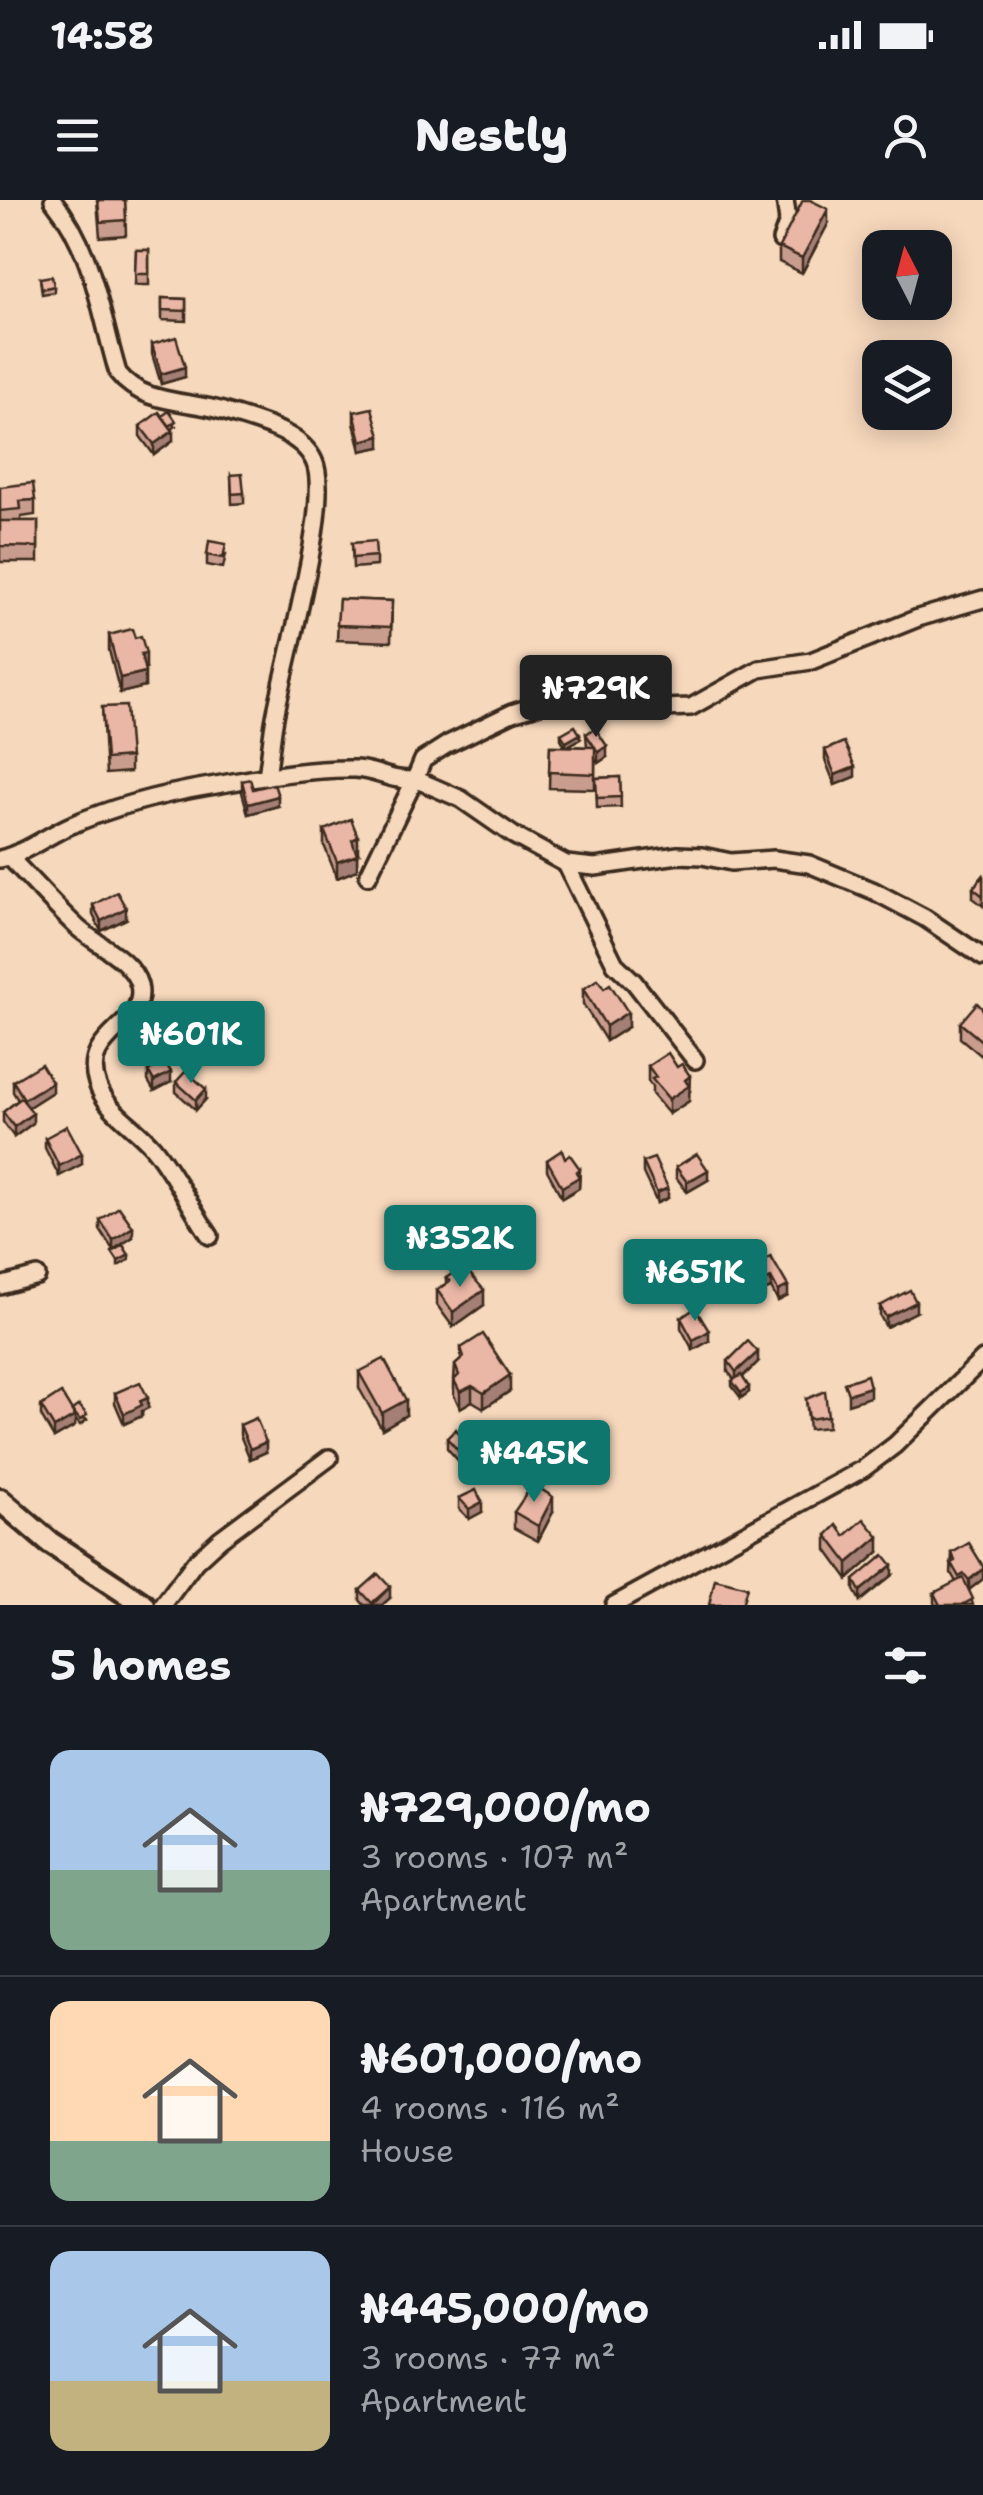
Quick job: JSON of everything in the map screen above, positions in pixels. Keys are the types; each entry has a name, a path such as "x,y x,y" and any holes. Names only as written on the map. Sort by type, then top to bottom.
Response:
{"main road":[{"path":"0,1500 49,1542 144,1605"}],"street":[{"path":"53,200 76,234 97,285 118,373 128,385 141,393 208,406 274,430 305,448 316,463 318,488 312,540 267,776"},
{"path":"780,240 788,221 785,200"},
{"path":"368,876 423,760 512,714 566,699 662,708 691,706 759,669 811,661 918,618 983,598"},
{"path":"210,1236 152,1146 105,1102 96,1082 94,1059 100,1045 134,1012 140,997 132,970 78,928 4,858 68,826 134,802 267,776 372,770 402,782 414,779 462,798 513,835 566,864 595,867 678,856 809,864 925,918 983,957"},
{"path":"566,864 610,969 634,982 695,1060"},
{"path":"0,1286 37,1276"},
{"path":"614,1605 863,1469 895,1446 983,1360"},
{"path":"163,1605 195,1562 220,1539 329,1458"}],"building":[{"path":"98,200 125,200 126,220 100,222"},
{"path":"803,200 828,209 802,258 779,247"},
{"path":"136,250 149,250 149,274 135,274"},
{"path":"52,276 54,286 42,289 40,278"},
{"path":"162,298 186,299 186,311 162,310"},
{"path":"176,337 185,367 161,374 152,344"},
{"path":"372,408 380,436 361,441 354,412"},
{"path":"169,411 176,421 170,426 162,416"},
{"path":"159,412 173,431 154,444 140,426"},
{"path":"242,474 244,493 232,494 231,475"},
{"path":"33,483 35,500 20,501 21,509 0,511 0,487"},
{"path":"0,521 38,521 38,547 0,546"},
{"path":"209,541 226,544 223,558 207,555"},
{"path":"375,541 376,556 353,558 352,543"},
{"path":"339,599 392,601 391,627 337,625"},
{"path":"132,629 135,638 141,636 146,653 141,654 145,672 120,678 109,635"},
{"path":"126,706 130,757 106,759 102,707"},
{"path":"575,726 580,734 566,742 561,734"},
{"path":"595,728 607,746 598,752 586,734"},
{"path":"844,742 855,767 835,775 825,750"},
{"path":"550,746 595,747 595,774 549,772"},
{"path":"620,777 621,797 597,798 596,778"},
{"path":"250,779 253,789 274,784 278,796 248,804 242,781"},
{"path":"351,819 358,837 352,840 357,855 337,862 324,830"},
{"path":"983,876 983,896 973,888"},
{"path":"117,892 126,908 101,921 93,905"},
{"path":"598,979 604,988 610,984 628,1012 606,1026 583,989"},
{"path":"977,1003 983,1009 983,1042 960,1023"},
{"path":"153,1024 163,1033 147,1048 137,1039"},
{"path":"668,1053 677,1067 682,1064 690,1076 685,1080 689,1086 669,1099 652,1079 656,1077 648,1066"},
{"path":"165,1062 171,1072 154,1081 148,1071"},
{"path":"41,1064 52,1082 24,1099 13,1081"},
{"path":"186,1071 206,1089 196,1100 176,1082"},
{"path":"21,1098 33,1113 14,1127 3,1112"},
{"path":"67,1126 82,1154 59,1166 45,1138"},
{"path":"562,1150 565,1158 570,1155 580,1169 576,1172 579,1177 562,1187 547,1160"},
{"path":"697,1154 708,1170 687,1182 676,1167"},
{"path":"654,1158 668,1188 657,1193 643,1162"},
{"path":"119,1207 133,1227 113,1240 100,1220"},
{"path":"123,1245 129,1255 118,1261 112,1252"},
{"path":"771,1257 788,1286 778,1291 771,1278 761,1282 753,1266"},
{"path":"465,1268 484,1290 453,1312 437,1290 450,1281 446,1278"},
{"path":"910,1290 916,1302 886,1317 880,1306"},
{"path":"695,1308 709,1331 693,1340 681,1318"},
{"path":"483,1334 510,1375 484,1393 472,1386 460,1392 454,1380 459,1375 455,1365 464,1357 461,1348"},
{"path":"748,1341 758,1352 736,1372 728,1361"},
{"path":"384,1359 406,1400 382,1413 359,1372"},
{"path":"741,1375 749,1387 741,1393 732,1381"},
{"path":"867,1375 870,1387 848,1394 844,1383"},
{"path":"140,1382 148,1398 124,1414 115,1393"},
{"path":"825,1391 828,1416 809,1419 806,1399"},
{"path":"61,1393 75,1416 54,1428 41,1406"},
{"path":"79,1405 87,1415 80,1420 72,1410"},
{"path":"256,1418 266,1442 250,1449 240,1425"},
{"path":"456,1429 471,1449 463,1456 447,1438"},
{"path":"533,1484 553,1497 538,1526 514,1512"},
{"path":"476,1490 482,1502 469,1509 459,1498"},
{"path":"864,1519 879,1537 848,1563 827,1535 837,1525 845,1536"},
{"path":"969,1543 983,1569 969,1580 964,1574 959,1577 951,1563 955,1561 952,1553"},
{"path":"884,1555 892,1565 860,1591 854,1580"},
{"path":"378,1574 390,1587 372,1603 360,1590"},
{"path":"963,1578 973,1599 962,1605 940,1605 934,1593"},
{"path":"715,1579 747,1587 742,1605 709,1605"}]}
